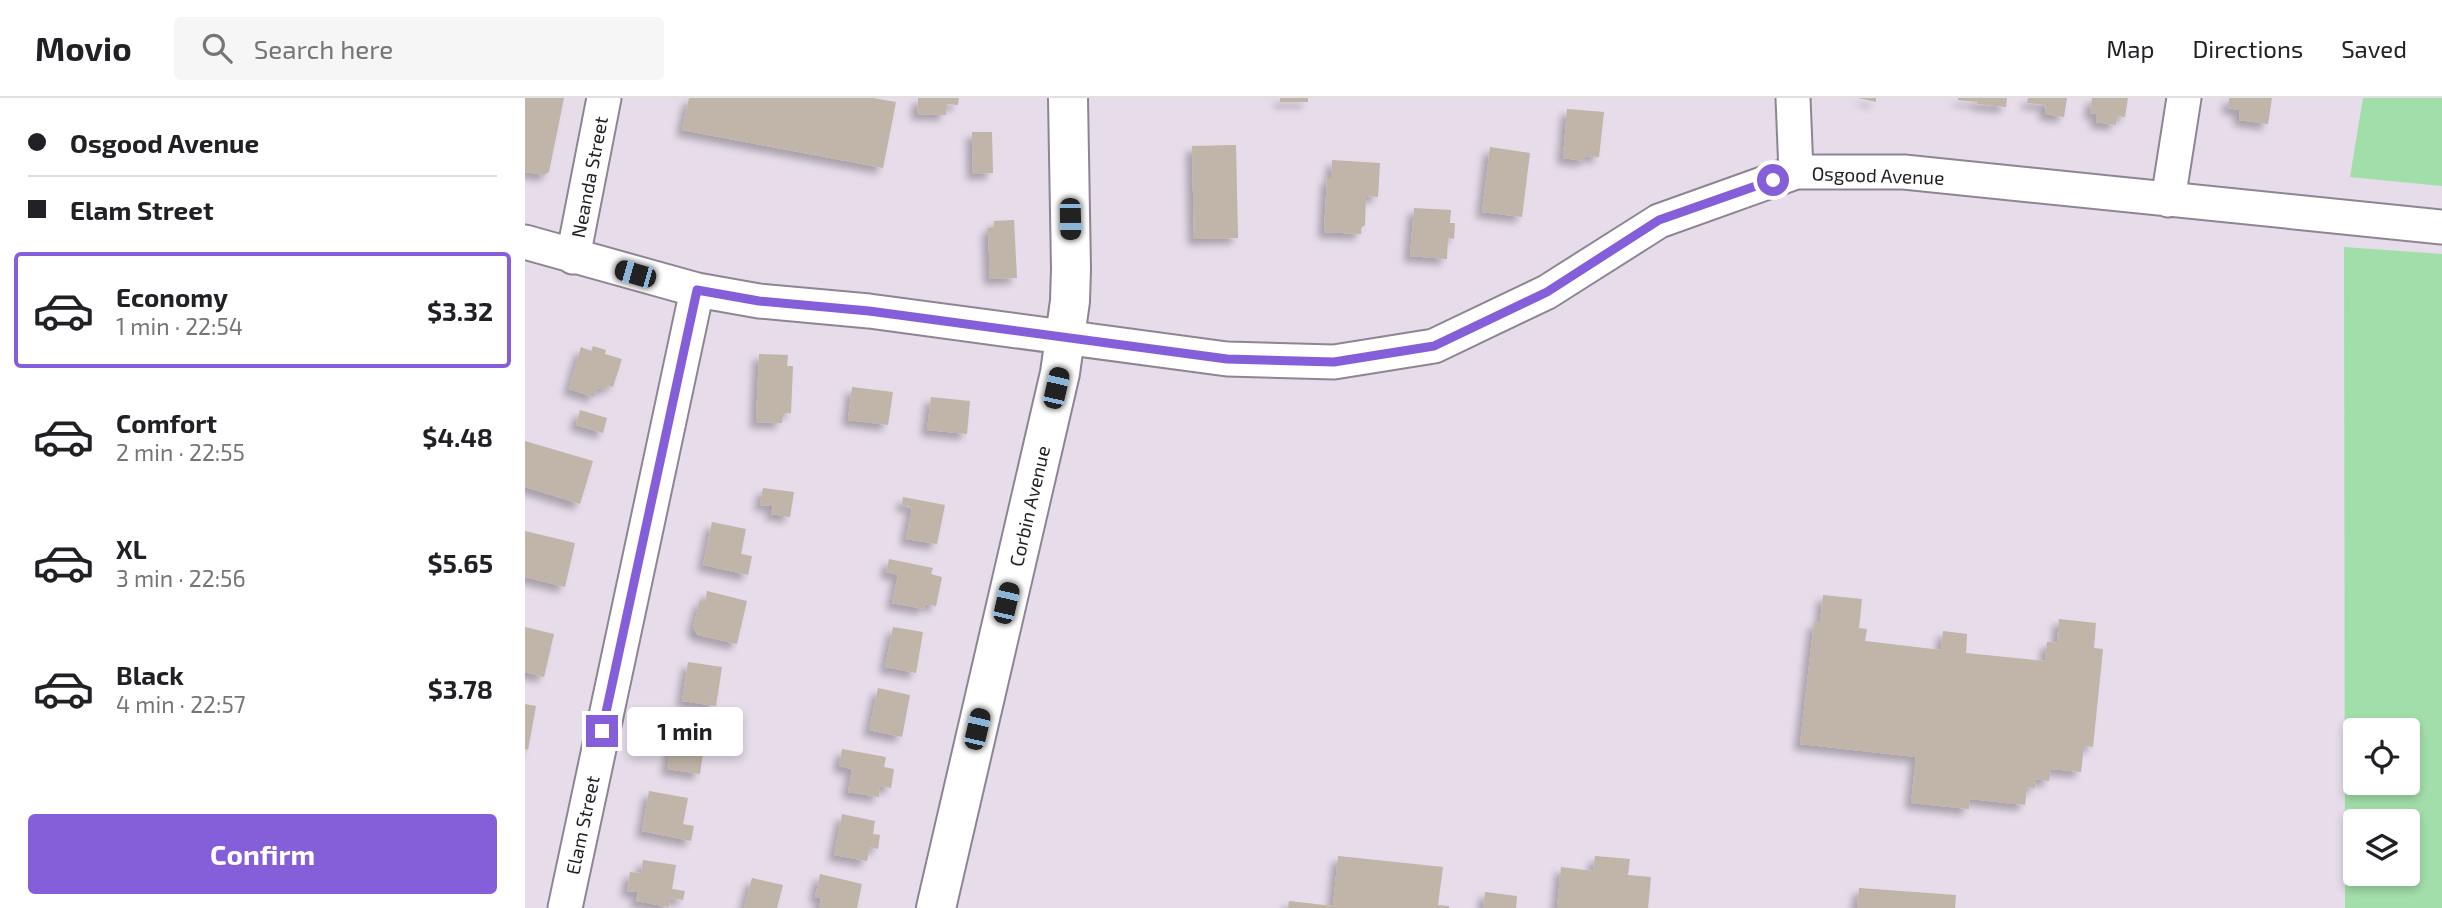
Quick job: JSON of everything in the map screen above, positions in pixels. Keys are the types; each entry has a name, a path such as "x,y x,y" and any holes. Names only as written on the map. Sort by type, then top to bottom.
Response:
{"main road":[{"name":"Corbin Avenue","path":"936,908 1060,373 1071,269 1068,98"}],"street":[{"name":"Neanda Street","path":"573,257 604,98"},
{"path":"1793,98 1796,173"},
{"path":"2168,200 2184,98"},
{"name":"Osgood Avenue","path":"525,242 697,290 759,301 869,311 1227,359 1334,362 1434,346 1547,292 1659,220 1796,173 1904,172 2442,227"},
{"name":"Elam Street","path":"565,908 697,290"}],"green space":[{"path":"2363,98 2442,98 2442,186 2350,177"},
{"path":"2344,247 2442,254 2442,908 2345,908 2345,886 2420,886 2420,809 2345,809 2345,795 2420,795 2420,718 2345,718"}],"building":[{"path":"525,98 564,98 549,172 544,175 525,172"},
{"path":"689,98 873,98 896,102 883,168 682,130"},
{"path":"918,98 959,98 958,105 947,104 946,115 917,114"},
{"path":"1280,98 1308,98 1308,102 1280,102"},
{"path":"1858,98 1876,98 1876,102"},
{"path":"1958,98 2007,98 2006,107 1977,104 1978,102"},
{"path":"2028,98 2067,98 2064,117 2045,114 2046,105 2027,103"},
{"path":"2092,98 2128,98 2125,117 2117,116 2116,125 2096,122 2097,114 2090,113"},
{"path":"2229,98 2272,98 2268,124 2239,120 2240,110 2228,108"},
{"path":"1567,109 1604,112 1599,157 1585,156 1585,161 1563,158"},
{"path":"972,132 992,132 993,173 973,174"},
{"path":"1236,145 1238,238 1194,239 1192,146"},
{"path":"1490,147 1530,153 1522,217 1482,212"},
{"path":"1332,160 1380,163 1378,197 1366,196 1365,225 1361,228 1361,234 1324,232 1327,178 1331,178"},
{"path":"1414,208 1451,210 1450,223 1455,223 1454,239 1448,238 1447,259 1410,256"},
{"path":"1014,220 1017,278 990,279 988,228 994,227 994,221"},
{"path":"593,346 606,350 605,354 622,359 613,387 607,385 605,390 597,388 594,397 569,389 581,347 591,351"},
{"path":"759,354 788,355 787,366 793,366 791,413 782,413 782,423 756,422"},
{"path":"852,387 893,392 888,425 848,420"},
{"path":"931,397 970,401 967,434 927,430"},
{"path":"580,410 607,418 603,433 576,425"},
{"path":"525,441 593,461 580,504 525,487"},
{"path":"763,488 794,492 790,517 771,514 773,506 760,505"},
{"path":"903,497 945,505 937,544 906,539 912,507 902,505"},
{"path":"712,522 746,529 741,554 752,556 748,575 703,565"},
{"path":"525,531 575,543 565,587 525,577"},
{"path":"889,559 933,568 931,574 942,577 936,606 925,604 924,609 892,603 898,575 886,572"},
{"path":"707,591 747,601 737,644 698,635 693,628 700,600 705,602"},
{"path":"1823,595 1862,599 1859,628 1867,629 1865,641 1941,650 1943,631 1967,634 1966,653 2045,661 2047,642 2057,643 2059,619 2096,623 2094,648 2103,649 2093,747 2084,746 2081,772 2051,769 2049,781 2036,779 2035,788 2027,787 2025,805 1970,799 1969,809 1911,803 1916,757 1800,744 1814,622 1820,623"},
{"path":"525,627 554,634 544,677 525,672"},
{"path":"893,627 923,632 916,673 885,667"},
{"path":"688,662 722,667 716,706 682,701"},
{"path":"878,688 910,695 902,737 869,730"},
{"path":"525,704 536,706 528,750 525,749"},
{"path":"674,726 706,731 700,774 667,769"},
{"path":"842,749 886,757 884,767 894,769 891,788 880,786 879,797 848,792 852,769 839,766"},
{"path":"649,791 688,798 683,824 694,826 691,841 642,831"},
{"path":"842,814 875,821 873,834 880,835 878,849 870,847 867,861 834,855"},
{"path":"1338,856 1443,867 1438,905 1449,908 1288,908 1289,901 1333,906"},
{"path":"1595,856 1630,859 1628,875 1651,877 1648,908 1557,908 1561,867 1593,871"},
{"path":"643,860 676,865 672,889 685,891 683,900 670,898 669,907 636,901 638,892 627,891 630,872 641,873"},
{"path":"820,874 862,884 857,908 819,908 821,898 815,897"},
{"path":"752,878 783,885 777,908 744,908"},
{"path":"1859,888 1956,895 1955,908 1857,908"},
{"path":"1485,892 1517,896 1516,908 1483,908"}],"route":[{"path":"602,731 697,290 759,301 869,311 1227,359 1334,362 1434,346 1547,292 1659,220 1773,180"}]}
